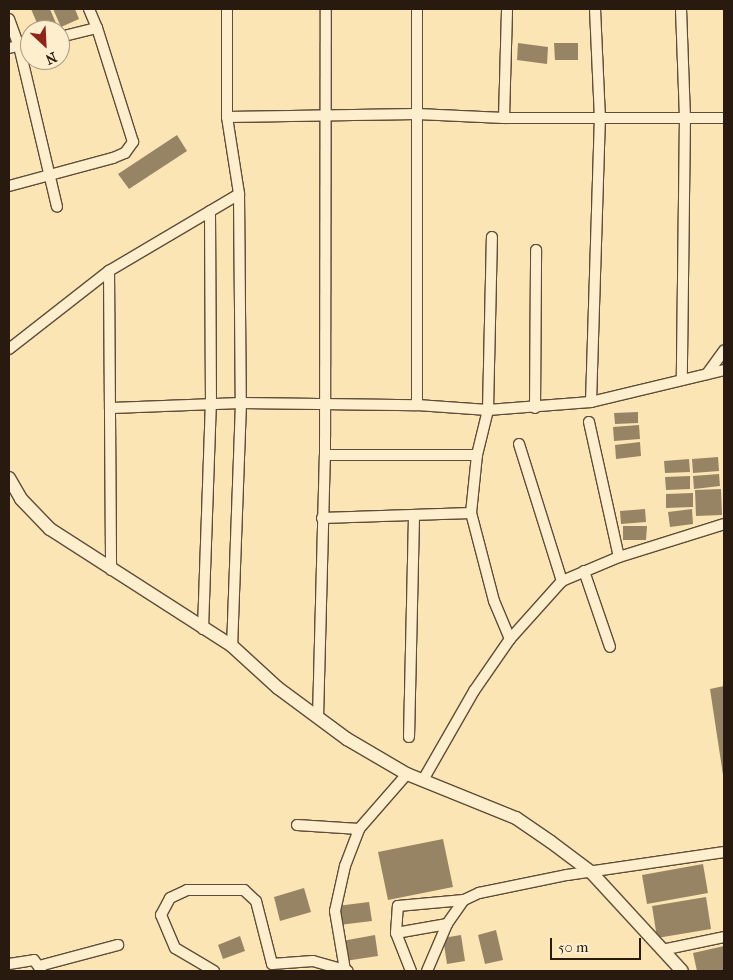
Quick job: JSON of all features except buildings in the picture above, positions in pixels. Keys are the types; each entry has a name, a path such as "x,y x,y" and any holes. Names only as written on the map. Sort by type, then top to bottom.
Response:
{"street":[{"path":"9,186 113,158 125,153 133,142 97,28 89,9"},
{"path":"227,9 227,117 239,194 241,403 232,646"},
{"path":"318,718 325,455 326,9"},
{"path":"417,9 417,405"},
{"path":"504,118 507,9"},
{"path":"591,402 600,119 596,9"},
{"path":"682,9 685,116 682,380"},
{"path":"9,19 14,47 50,175 57,207"},
{"path":"70,35 97,28"},
{"path":"227,117 418,114 504,118 600,119 685,116 724,118"},
{"path":"9,349 109,271 239,194"},
{"path":"203,629 211,404 210,211"},
{"path":"492,238 488,410 477,455 471,513 494,601 510,639"},
{"path":"534,408 536,250"},
{"path":"109,271 112,408 111,570"},
{"path":"707,374 724,351"},
{"path":"112,408 241,403 417,405 488,410 534,408 591,402 724,370"},
{"path":"590,422 618,557"},
{"path":"519,444 562,580"},
{"path":"325,455 477,455"},
{"path":"9,478 21,499 50,529 111,570 232,646 318,718 407,774 516,818 591,872 682,971"},
{"path":"322,518 414,517 471,513"},
{"path":"409,737 414,517"},
{"path":"423,780 474,691 510,639 562,580 618,557 724,524"},
{"path":"584,571 610,647"},
{"path":"214,971 175,948 161,915 170,898 187,890 244,890 256,901 272,964 313,961 346,971 335,908 359,829 407,774"},
{"path":"298,825 359,829"},
{"path":"411,971 396,932 398,906 464,900 501,888 724,852"},
{"path":"428,971 447,924 464,900"},
{"path":"396,932 447,924"},
{"path":"662,950 724,937"},
{"path":"9,964 34,960 41,969 118,945"}]}
